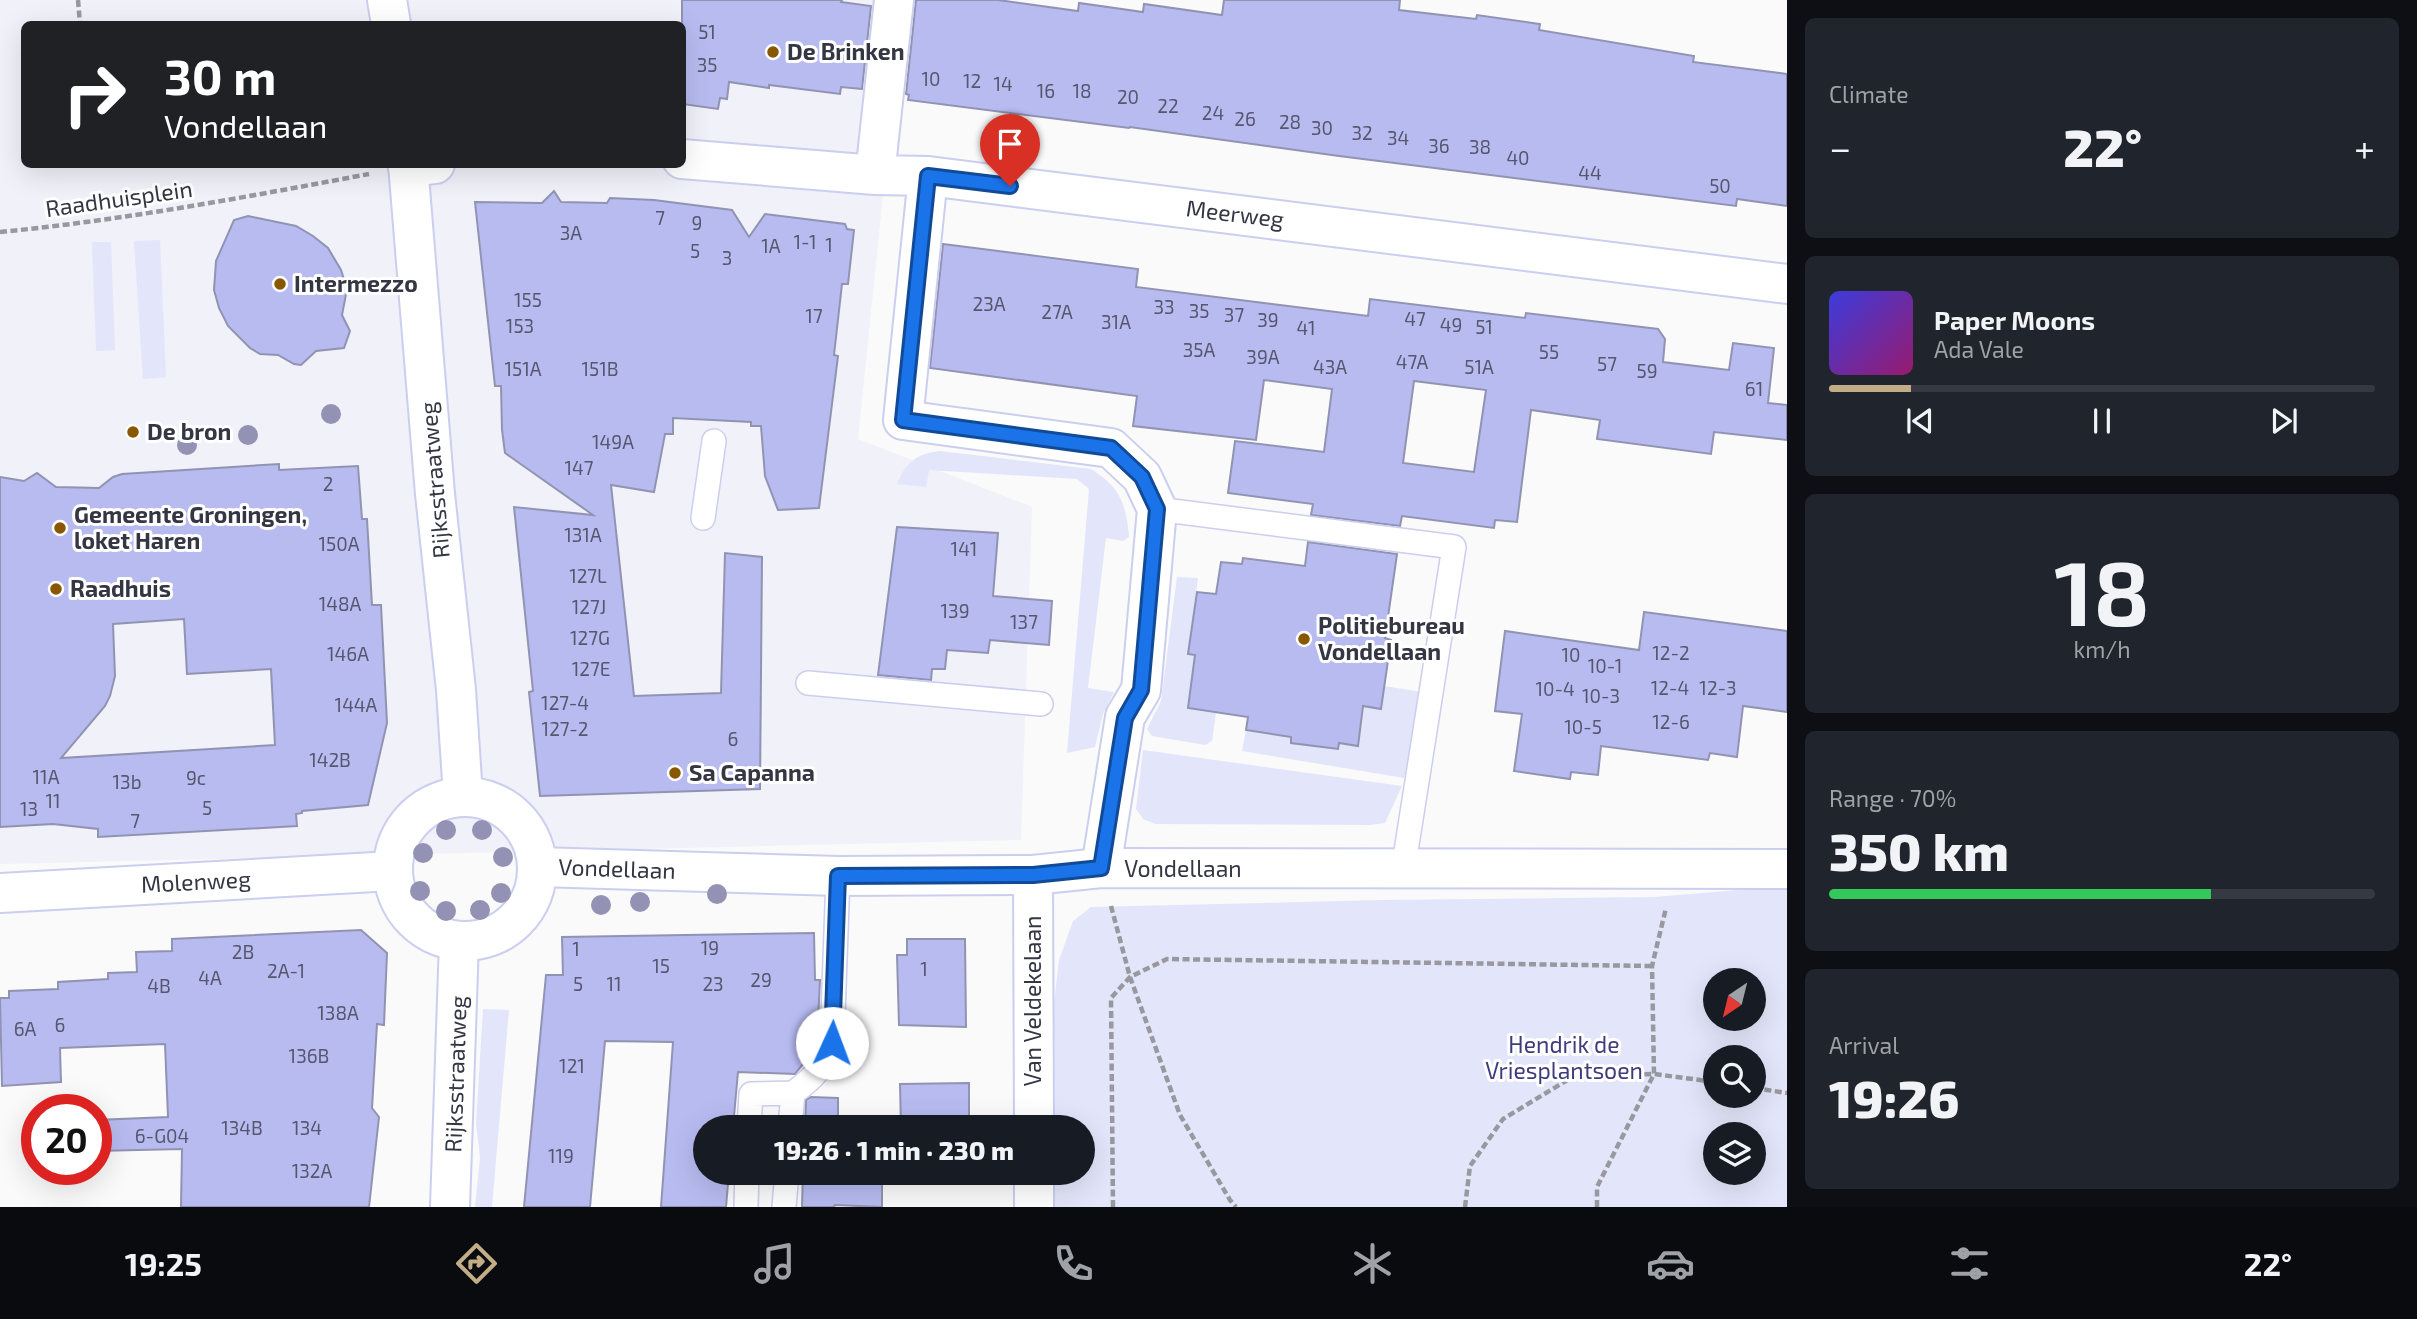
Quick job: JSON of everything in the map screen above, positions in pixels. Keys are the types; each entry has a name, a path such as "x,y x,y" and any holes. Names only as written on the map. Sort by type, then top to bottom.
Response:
{"street":[{"path":"387,0 390,21"},
{"path":"875,175 894,0"},
{"name":"Meerweg","path":"686,159 875,175 928,176 1787,284"},
{"name":"Rijksstraatweg","path":"417,168 433,468 456,690 463,796"},
{"path":"928,176 903,420 1111,448 1142,477 1157,509 1141,690 1125,718 1101,868"},
{"path":"463,796 485,799 506,809 523,824 534,844 538,867 535,891 524,913 506,930 484,940 459,941 438,937 420,926 406,911 396,892 393,871 395,852 401,835 412,819 427,807 444,799 463,796"},
{"name":"Vondellaan","path":"538,867 838,876 1033,875 1101,868 1787,869"},
{"name":"Molenweg","path":"0,893 393,871"},
{"name":"Van Veldekelaan","path":"1033,875 1034,1115"},
{"name":"Rijksstraatweg","path":"450,1207 459,941"},
{"path":"1034,1185 1034,1207"}],"lane":[{"path":"703,519 714,441"},
{"path":"1157,509 1454,548 1403,870"},
{"path":"808,683 1041,704"},
{"path":"750,1115 751,1094 793,1093 814,1078 832,1043 838,876"},
{"path":"791,1115 793,1093"},
{"path":"746,1207 747,1185"},
{"path":"784,1207 786,1185"}],"path":[{"path":"78,0 80,21"},
{"name":"Raadhuisplein","path":"0,232 80,224 179,209 401,168"},
{"path":"1101,868 1130,978 1180,1115 1236,1207"},
{"path":"1597,1207 1597,1187 1654,1073 1652,966 1676,869"},
{"path":"1113,1207 1111,998 1130,978 1167,959 1652,966"},
{"path":"1465,1207 1470,1166 1503,1119 1574,1076 1654,1073 1703,1080"},
{"path":"1766,1090 1787,1093"}],"shaded area":[{"path":"0,0 903,0 858,439 1032,507 1021,840 0,864"}],"green space":[{"path":"160,240 166,377 143,379 134,241"},
{"path":"92,242 111,242 115,350 96,351"},
{"path":"940,451 1091,469 1109,482 1120,497 1129,537 1123,541 1106,538 1088,688 1114,692 1103,714 1095,747 1067,753 1089,489 1077,479 929,470 926,487 897,484 913,460 924,454"},
{"path":"1177,577 1198,578 1188,653 1195,655 1188,708 1216,712 1212,741 1205,745 1152,736 1147,729 1161,701"},
{"path":"1384,686 1422,692 1404,778 1242,751 1246,730 1291,737 1291,743 1358,745 1363,706 1381,709"},
{"path":"1143,750 1402,786 1385,823 1155,824 1143,819 1136,809"},
{"name":"Hendrik de Vriesplantsoen","path":"1787,886 1787,1207 1055,1207 1055,1185 1095,1185 1095,1115 1055,1115 1054,1004 1059,960 1073,921 1091,907 1654,897"},
{"path":"483,1009 509,1010 492,1207 475,1207 480,1158 476,1123"}],"building":[{"name":"De Brinken","path":"682,0 842,0 841,2 871,6 862,89 841,87 840,94 729,82 727,99 720,98 718,109 686,105 686,21 682,21"},
{"path":"916,0 998,0 1078,11 1079,3 1143,12 1144,4 1222,15 1224,0 1400,0 1399,10 1476,19 1477,15 1540,24 1539,30 1694,56 1693,62 1787,74 1787,206 1737,199 1736,206 908,100 909,95 906,94"},
{"path":"554,191 561,202 607,203 610,198 654,200 732,210 749,237 765,214 845,224 847,229 854,230 848,284 842,284 834,355 838,356 819,508 778,510 765,476 761,426 751,426 751,422 673,418 673,434 665,434 654,492 611,485 634,696 721,693 725,553 762,557 760,789 540,796 529,692 533,691 514,507 593,515 505,453 501,386 495,386 475,202 542,203"},
{"name":"Intermezzo","path":"248,216 296,226 328,248 341,270 347,289 342,315 350,331 344,348 316,351 301,365 294,364 278,355 260,354 228,326 214,290 216,261 234,220"},
{"path":"943,244 1138,269 1136,287 1368,316 1370,299 1525,318 1526,313 1658,329 1665,339 1663,362 1729,370 1733,343 1774,348 1768,403 1787,405 1787,440 1714,432 1711,454 1597,439 1600,420 1531,410 1517,522 1495,520 1494,528 1402,516 1400,526 1311,515 1313,504 1228,493 1235,441 1324,452 1332,389 1264,380 1256,440 1133,426 1137,396 930,368","holes":["1414,381 1486,390 1474,472 1403,463"]},
{"path":"279,464 279,470 358,466 362,519 367,519 372,605 381,605 387,723 368,805 302,811 296,814 297,826 98,837 98,829 53,824 0,827 0,477 24,481 37,473 56,487 99,488 113,477 122,474","holes":["184,619 187,674 271,669 275,745 61,758 105,706 110,696 115,676 113,624"]},
{"path":"897,527 998,533 993,596 1052,601 1049,645 990,640 988,653 947,650 945,669 932,669 931,680 878,675"},
{"path":"1308,542 1397,554 1385,638 1391,640 1381,709 1363,706 1358,746 1339,743 1338,749 1291,743 1291,737 1246,730 1248,717 1188,708 1195,655 1188,654 1197,592 1216,594 1221,562 1242,564 1243,558 1305,566"},
{"path":"1644,612 1787,631 1787,712 1743,706 1737,757 1710,753 1708,760 1601,746 1598,775 1571,772 1570,779 1514,771 1522,714 1495,711 1505,631 1639,650"},
{"path":"361,930 387,953 384,1025 377,1024 372,1108 379,1117 369,1207 181,1207 182,1149 112,1151 112,1119 168,1117 165,1044 60,1048 61,1082 2,1086 0,998 9,998 9,991 58,989 58,982 108,979 108,973 137,972 136,952 172,951 172,939"},
{"path":"814,933 815,980 820,980 817,1042 812,1053 795,1074 738,1072 734,1115 693,1115 693,1185 728,1185 726,1207 661,1207 673,1042 605,1041 590,1207 524,1207 546,975 563,975 562,937"},
{"path":"907,939 965,939 966,1027 899,1025 897,955 907,955"},
{"path":"969,1083 969,1115 901,1115 900,1084"},
{"path":"811,1097 838,1098 838,1115 805,1115 806,1100"},
{"path":"803,1185 882,1185 882,1207 802,1207"}],"place":[{"name":"De Brinken","path":"773,52"},
{"name":"Intermezzo","path":"280,284"},
{"name":"De bron","path":"133,432"},
{"name":"Gemeente Groningen, loket Haren","path":"60,528"},
{"name":"Raadhuis","path":"56,589"},
{"name":"Politiebureau Vondellaan","path":"1304,639"},
{"name":"Sa Capanna","path":"675,773"}],"route":[{"path":"832,1043 838,876 1033,875 1101,868 1125,718 1141,690 1157,509 1142,477 1111,448 903,420 928,176 1010,186"}]}
